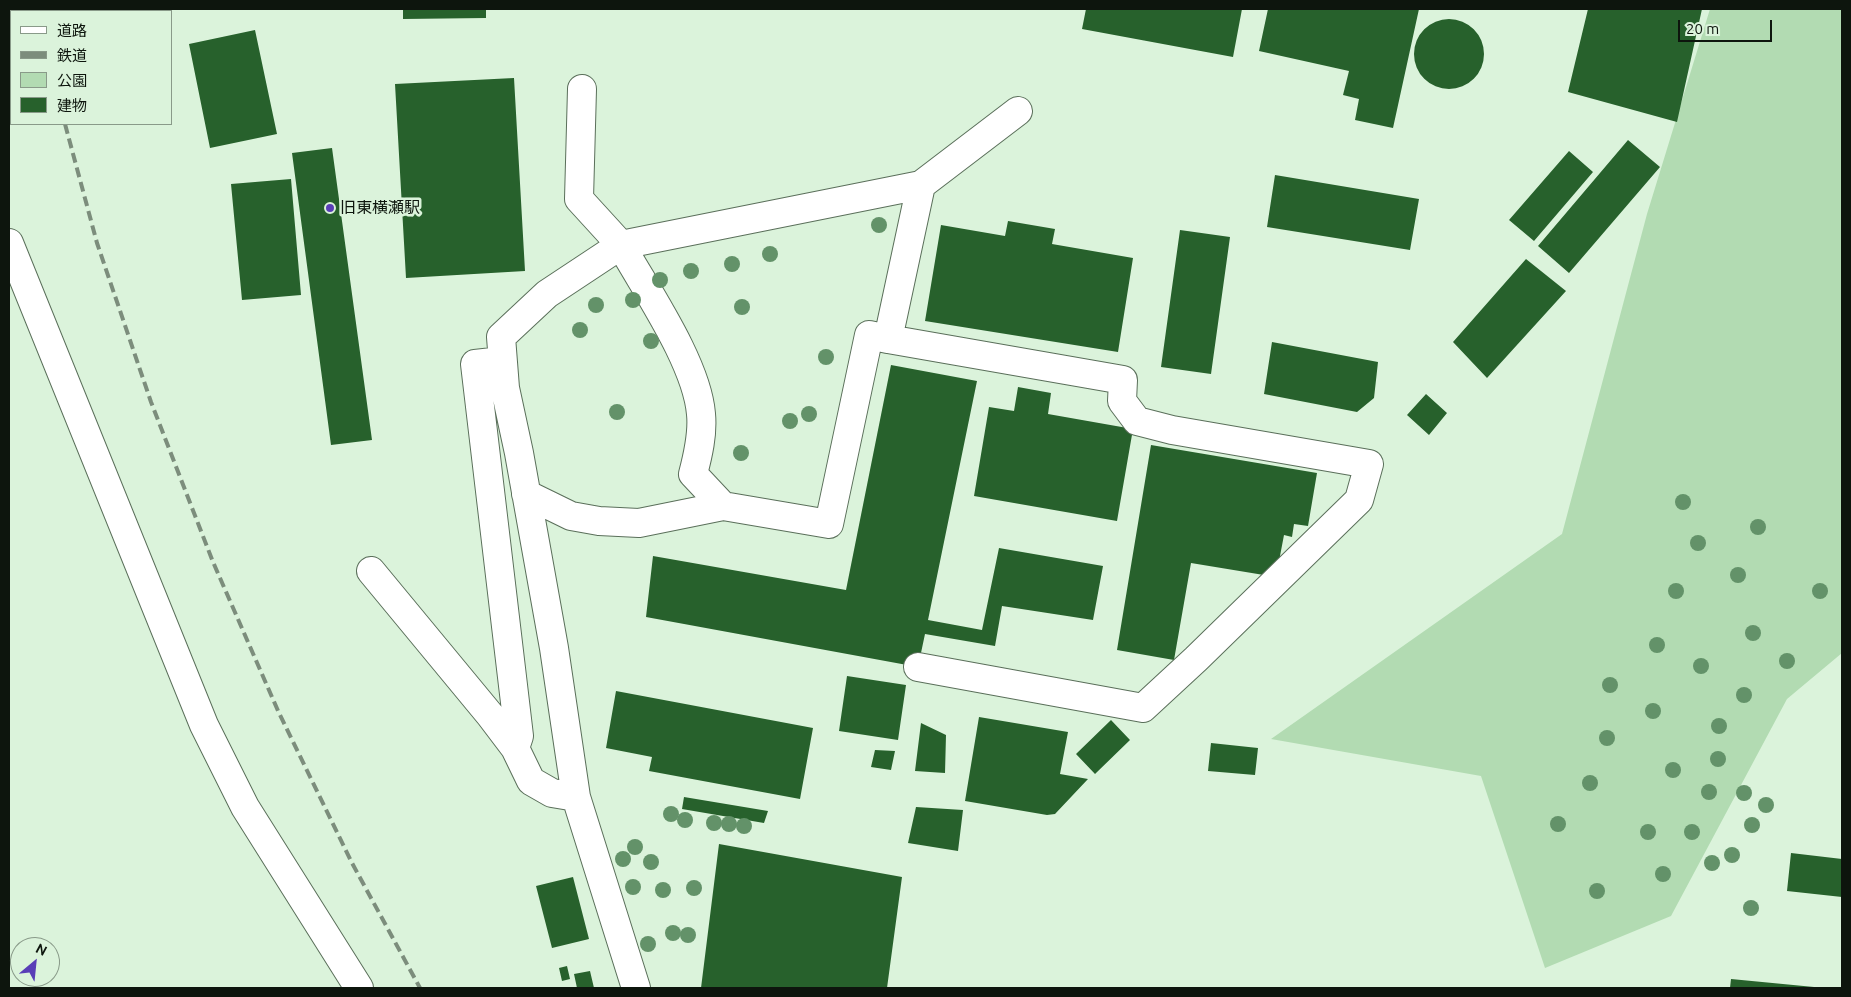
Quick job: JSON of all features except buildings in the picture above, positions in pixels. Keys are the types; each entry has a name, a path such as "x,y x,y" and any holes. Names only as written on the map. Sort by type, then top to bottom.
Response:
{"street":[{"path":"582,89 579,199 621,245 672,334 693,377 701,414 699,451 692,474 723,506"},
{"path":"636,988 576,798 554,648 526,494 504,388 501,336 547,294 621,245 921,185 1018,111"},
{"path":"888,339 921,185"},
{"path":"9,243 204,725 245,807 359,988"},
{"path":"526,494 571,516 599,521 639,523 723,506 829,524 869,335 1124,380 1122,401 1138,421 1172,430 1368,464 1359,500 1143,708 918,666"},
{"path":"502,361 475,364 518,736 515,748"},
{"path":"371,571 490,715 515,748 531,781 552,793 576,798"}],"green space":[{"path":"1710,9 1842,9 1842,653 1787,699 1671,916 1545,968 1481,776 1271,739 1562,534 1647,214"}],"railway":[{"path":"65,125 97,243 151,402 213,562 279,713 352,863 420,988"}],"place":[{"name":"旧東横瀬駅","path":"330,208"}]}
